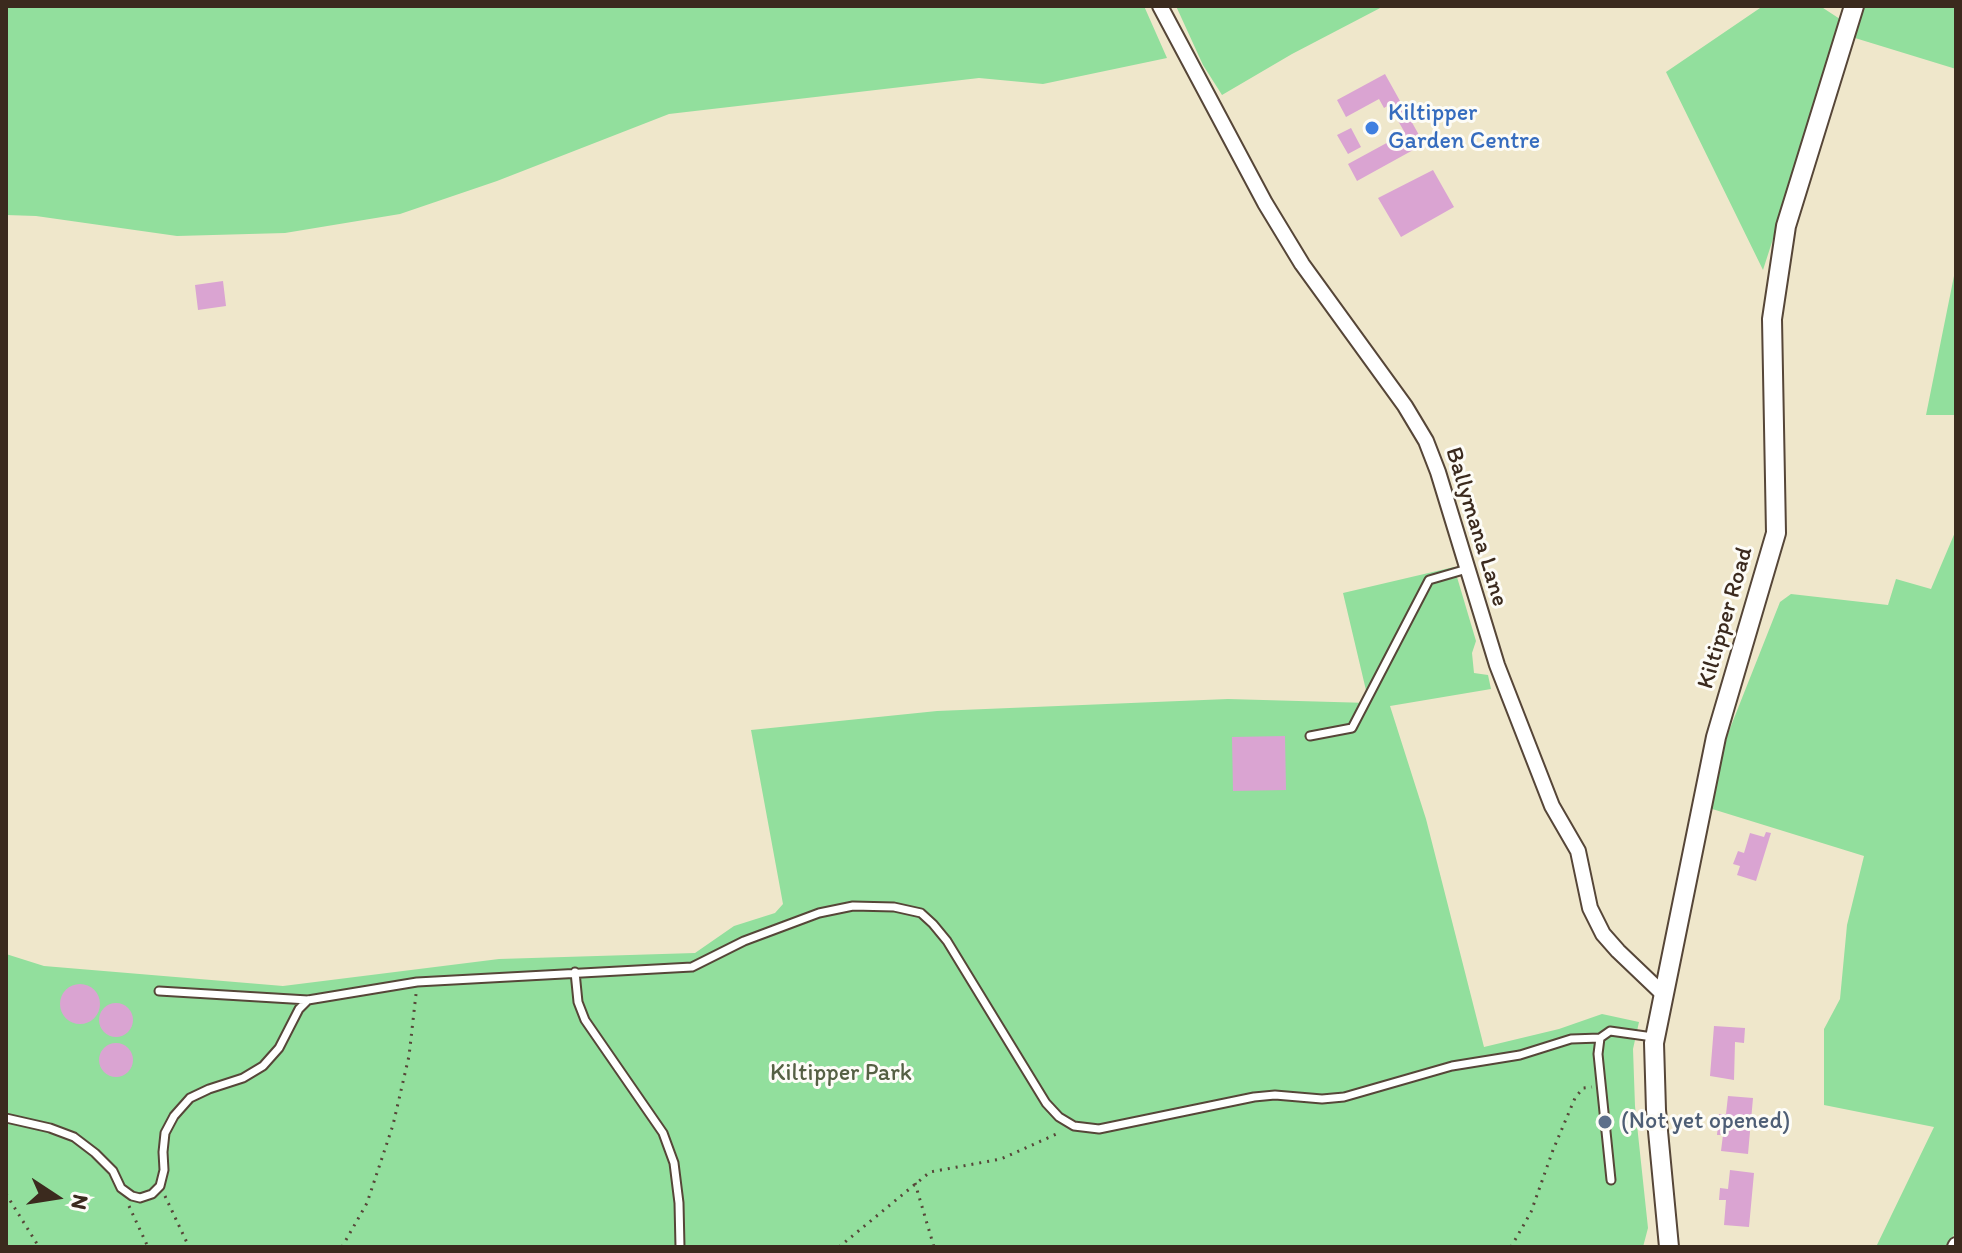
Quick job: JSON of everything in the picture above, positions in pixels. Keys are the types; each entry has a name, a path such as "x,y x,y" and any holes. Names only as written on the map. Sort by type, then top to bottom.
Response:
{"street":[{"name":"Kiltipper Road","path":"1669,1247 1655,1097 1655,1037 1716,737 1776,533 1772,319 1786,226 1854,6"},
{"name":"Ballymana Lane","path":"1163,7 1265,203 1302,264 1405,406 1426,441 1492,652 1552,806 1578,851 1590,908 1603,934 1662,993"}],"lane":[{"path":"1310,736 1352,728 1429,580 1467,569"},
{"path":"159,991 308,1000 417,982 575,972 658,971 692,967 744,941 819,913 853,906 910,908 921,913 947,941 1046,1103 1059,1117 1074,1126 1099,1129 1254,1097 1344,1097 1452,1066 1492,1061 1571,1039 1600,1038 1610,1031 1655,1037"},
{"path":"575,972 578,1002 585,1020 663,1133 674,1163 680,1247"},
{"path":"6,1118 74,1137 113,1171 121,1188 140,1198 152,1194 160,1186 164,1170 165,1133 174,1116 190,1098 243,1078 263,1066 279,1048 299,1009 308,1000"},
{"path":"1600,1038 1598,1054 1611,1180"}],"path":[{"path":"342,1247 367,1203 393,1125 409,1056 417,982"},
{"path":"1511,1247 1531,1212 1575,1098 1583,1088 1601,1086"},
{"path":"839,1247 930,1172 1001,1159 1074,1126"},
{"path":"915,1183 934,1247"},
{"path":"160,1186 189,1247"},
{"path":"121,1188 148,1247"},
{"path":"6,1194 39,1247"}],"green space":[{"path":"6,6 1144,6 1167,58 1043,84 979,78 669,114 497,181 400,214 285,233 177,236 36,216 6,215"},
{"path":"1176,6 1384,6 1222,95 1203,65"},
{"path":"1763,6 1820,6 1843,21 1763,270 1666,72"},
{"path":"1862,6 1956,6 1956,69 1855,38"},
{"path":"1956,266 1956,415 1926,415"},
{"path":"1956,530 1956,1231 1947,1247 1876,1247 1934,1127 1824,1105 1824,1029 1840,999 1847,925 1864,856 1709,808 1727,736 1780,602 1791,594 1888,605 1896,579 1931,589"},
{"name":"Kiltipper Park","path":"1454,567 1476,641 1472,653 1474,673 1488,675 1491,689 1390,706 1426,819 1484,1047 1559,1029 1602,1014 1639,1022 1633,1049 1635,1106 1648,1228 1643,1247 6,1247 6,954 44,966 283,986 499,959 695,953 734,926 775,913 783,904 751,730 937,711 1228,699 1369,703 1343,593"}],"building":[{"path":"1385,74 1424,144 1357,181 1348,164 1405,133 1389,105 1384,108 1379,99 1346,117 1337,100"},
{"path":"1351,128 1361,147 1348,154 1337,135"},
{"path":"1433,170 1454,207 1401,237 1378,198"},
{"path":"223,281 226,306 198,310 195,285"},
{"path":"1285,736 1286,790 1233,791 1232,737"},
{"path":"1766,832 1771,833 1756,881 1737,875 1740,866 1733,864 1738,851 1744,853 1750,833 1764,837"},
{"path":"80,984 94,990 100,1004 94,1018 80,1024 66,1018 60,1004 66,990"},
{"path":"116,1003 128,1008 133,1020 128,1032 116,1037 104,1032 99,1020 104,1008"},
{"path":"1714,1026 1745,1028 1744,1043 1735,1042 1734,1080 1710,1076"},
{"path":"116,1043 128,1048 133,1060 128,1072 116,1077 104,1072 99,1060 104,1048"},
{"path":"1728,1096 1753,1098 1748,1154 1721,1151 1723,1135 1717,1135 1719,1114 1726,1114"},
{"path":"1730,1170 1754,1173 1749,1227 1724,1225 1726,1200 1719,1200 1720,1188 1728,1189"}],"place":[{"name":"Kiltipper Garden Centre","path":"1372,128"},
{"name":"(Not yet opened)","path":"1605,1122"}]}
